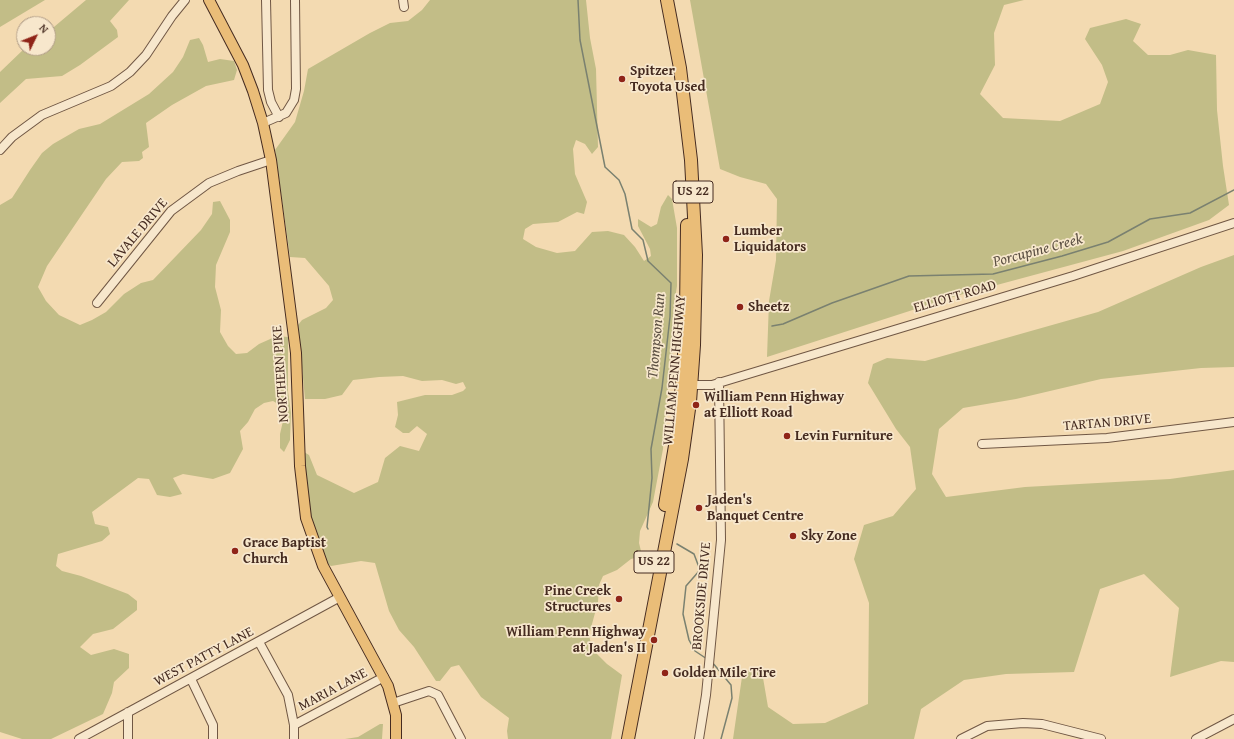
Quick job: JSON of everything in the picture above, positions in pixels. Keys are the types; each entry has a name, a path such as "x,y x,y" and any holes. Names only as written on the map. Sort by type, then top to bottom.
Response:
{"highway":[{"name":"WILLIAM PENN HIGHWAY","path":"628,739 687,429 686,190 677,100 660,0"},
{"name":"WILLIAM PENN HIGHWAY","path":"621,739 687,385 696,278 693,190 684,98 667,0"}],"main road":[{"name":"NORTHERN PIKE","path":"210,0 243,65 263,123 270,160 296,353 303,503 309,532 316,553 384,677 393,703 397,726 396,739"}],"street":[{"path":"0,150 12,137 42,115 112,86 130,72 146,55 172,16 185,0"},
{"path":"263,123 279,117 291,107 296,89 295,0"},
{"path":"265,1 268,90 271,102 279,117"},
{"name":"LAVALE DRIVE","path":"97,303 171,211 209,183 238,170 270,160"},
{"name":"ELLIOTT ROAD","path":"687,385 704,386 719,382 1073,276 1234,223"},
{"name":"BROOKSIDE DRIVE","path":"698,739 706,695 721,537 719,382"},
{"name":"TARTAN DRIVE","path":"982,444 1107,438 1234,422"},
{"name":"WEST PATTY LANE","path":"79,739 340,597"},
{"path":"259,642 288,695 294,725 294,739"},
{"name":"MARIA LANE","path":"294,725 384,677"},
{"path":"191,679 213,725 213,739"},
{"path":"393,703 429,691 438,694 460,739"},
{"path":"128,712 128,739"},
{"path":"1196,739 1234,719"},
{"path":"961,739 987,726 1023,723 1042,724 1101,739"}],"shaded area":[{"path":"0,0 45,0 16,16 0,27"},
{"path":"86,0 129,0 110,21 117,30 118,37 80,65 62,76 26,79 0,103 0,72 17,56 56,56 56,25"},
{"path":"430,0 586,0 590,38 596,69 598,147 592,154 585,144 576,140 573,149 575,174 587,202 584,214 577,212 558,222 533,224 525,229 523,239 536,247 557,253 575,251 592,232 608,231 624,235 635,247 644,261 651,256 650,249 638,226 638,219 651,227 657,224 661,207 668,195 672,199 677,228 677,286 674,305 672,364 668,389 663,449 653,502 640,531 639,543 643,559 639,557 631,559 617,570 603,576 599,585 598,602 589,635 592,649 607,664 622,675 611,739 508,739 507,731 509,718 481,697 459,665 451,667 440,681 436,681 414,647 399,630 389,611 375,563 361,561 331,566 325,562 314,533 306,492 304,452 309,455 317,475 354,493 378,482 385,458 400,446 419,451 427,434 417,426 409,433 403,433 395,427 398,415 397,402 425,395 452,395 463,391 466,388 463,382 456,384 442,380 422,381 403,376 379,377 353,380 342,395 325,399 305,399 298,325 302,320 326,308 333,300 329,286 305,258 290,257 275,150 295,122 304,91 308,69 390,23 408,21 422,10"},
{"path":"690,0 1024,0 1004,5 994,33 995,65 980,94 1003,118 1060,121 1100,104 1108,82 1102,65 1085,39 1090,28 1126,19 1141,24 1133,41 1148,55 1170,55 1188,50 1216,55 1217,110 1229,205 1209,220 1123,251 956,296 767,357 769,301 776,260 777,199 766,184 740,177 720,169"},
{"path":"199,38 203,45 208,62 220,59 234,61 237,70 234,80 206,86 172,105 146,123 149,147 142,152 143,158 139,161 122,162 106,179 47,266 38,287 46,301 59,315 80,325 92,320 106,312 124,294 141,283 153,280 201,230 212,214 213,202 220,201 230,220 230,232 216,265 215,287 221,310 220,332 228,346 236,354 247,353 259,344 277,336 288,337 288,391 291,413 290,440 284,452 280,448 283,407 273,401 264,403 255,409 248,422 240,431 243,449 230,473 213,479 183,474 173,478 182,494 170,497 157,495 149,479 138,478 92,512 95,524 108,527 110,534 102,541 58,554 56,566 62,571 81,576 128,594 137,601 137,610 113,629 93,634 80,647 91,655 114,649 129,654 129,668 114,682 112,693 103,714 51,739 22,739 0,732 0,205 12,198 42,153 53,144 79,129 100,124 149,94 173,72 183,57 190,40"},
{"path":"1234,255 1234,367 1201,368 1101,379 1016,399 963,408 939,429 932,474 946,497 1025,487 1170,479 1234,470 1234,662 1221,661 1170,677 1179,608 1144,574 1100,589 1074,672 1006,674 964,680 921,709 914,739 733,739 743,670 762,672 768,707 793,724 825,723 868,704 869,603 854,559 864,525 893,516 916,489 910,447 896,429 868,383 873,364 887,358 925,361 1098,312 1201,267"},
{"path":"380,724 383,724 382,739 345,739 358,737"}],"waterway":[{"name":"Thompson Run","path":"578,0 580,40 605,167 619,180 625,194 632,229 643,240 648,261 671,283 670,317 662,388 651,449 652,478 648,529"},
{"name":"Porcupine Creek","path":"772,326 783,324 832,303 909,276 993,274 1062,256 1108,242 1150,219 1190,213 1234,190"},
{"name":"Thompson Run","path":"677,544 694,554 700,570 686,586 683,614 689,640 695,651 707,659"},
{"name":"Thompson Run","path":"712,662 731,685 732,698 721,739"}],"place":[{"name":"Spitzer Toyota Used","path":"622,79"},
{"name":"Lumber Liquidators","path":"726,239"},
{"name":"Sheetz","path":"740,307"},
{"name":"William Penn Highway at Elliott Road","path":"696,405"},
{"name":"Levin Furniture","path":"787,436"},
{"name":"Jaden's Banquet Centre","path":"699,508"},
{"name":"Sky Zone","path":"793,536"},
{"name":"Grace Baptist Church","path":"235,551"},
{"name":"Pine Creek Structures","path":"619,599"},
{"name":"William Penn Highway at Jaden's II","path":"654,640"},
{"name":"Golden Mile Tire","path":"665,673"}]}
